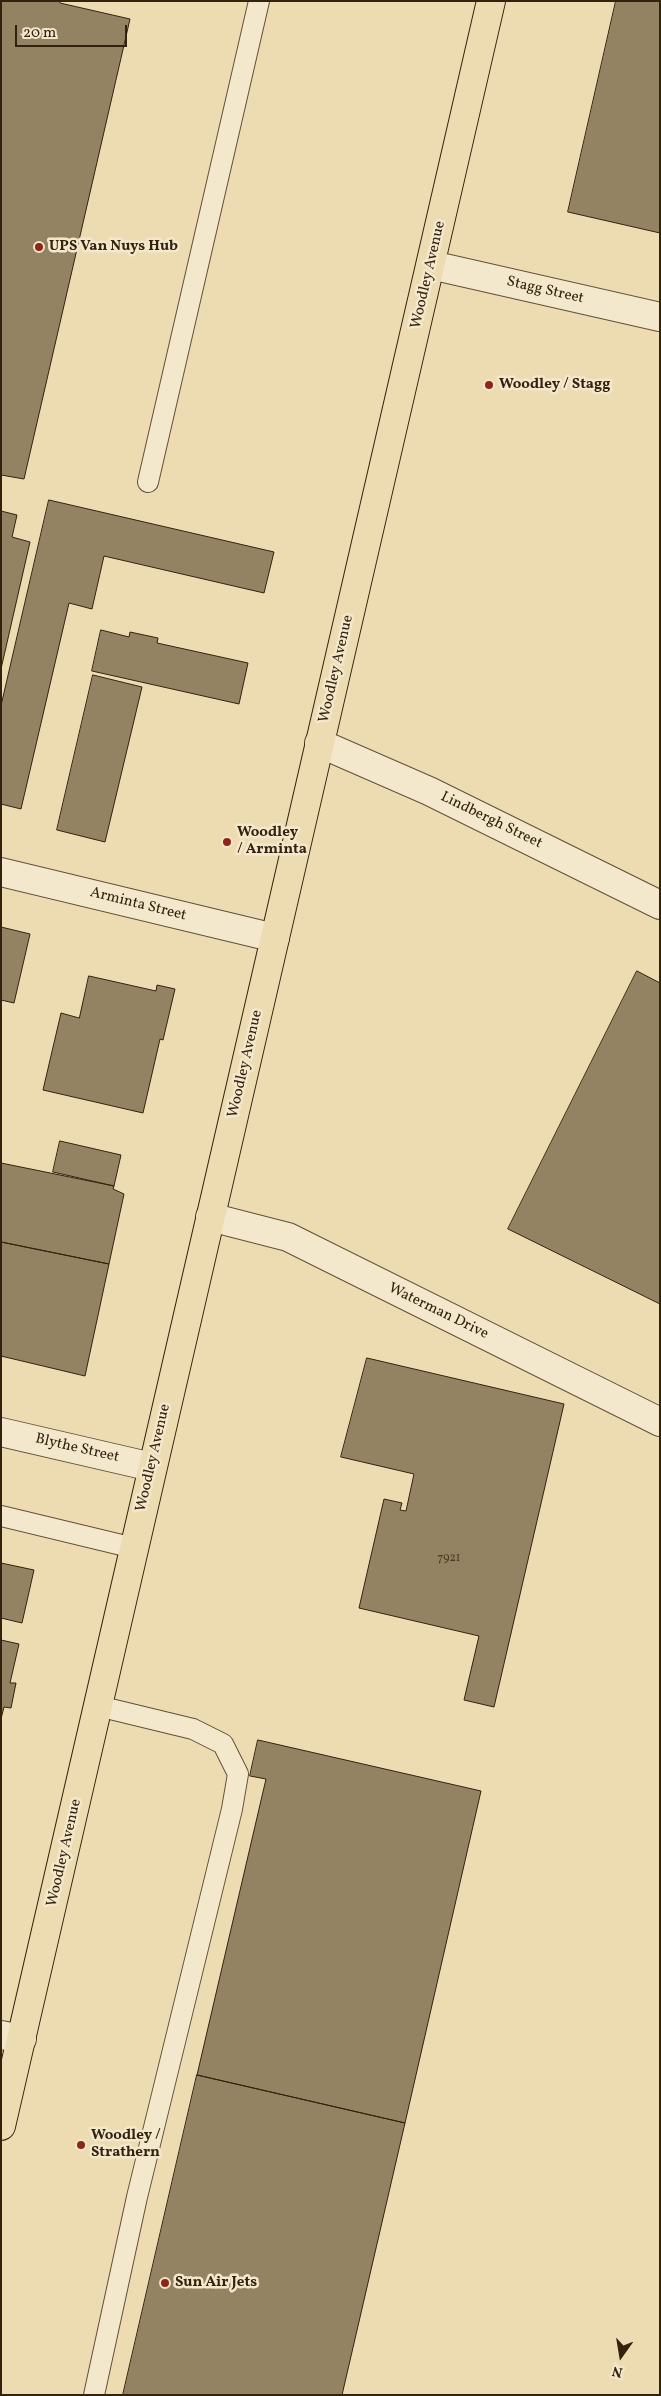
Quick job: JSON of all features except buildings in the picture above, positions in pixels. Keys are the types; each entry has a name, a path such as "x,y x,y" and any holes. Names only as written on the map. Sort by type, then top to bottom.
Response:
{"main road":[{"name":"Woodley Avenue","path":"1,2126 12,2037 98,1706 491,1"}],"street":[{"name":"Stagg Street","path":"431,265 660,317"},
{"name":"Lindbergh Street","path":"319,743 430,791 660,905"},
{"name":"Arminta Street","path":"1,872 275,938"},
{"name":"Waterman Drive","path":"210,1217 288,1237 660,1422"},
{"name":"Blythe Street","path":"1,1432 152,1467"}],"lane":[{"path":"148,482 259,1"},
{"path":"1,1516 134,1548"},
{"path":"94,2395 137,2197 232,1809 238,1774 223,1744 193,1729 98,1706"}],"place":[{"name":"UPS Van Nuys Hub","path":"39,247"},
{"name":"Woodley / Stagg","path":"489,385"},
{"name":"Woodley / Arminta","path":"227,842"},
{"name":"Woodley / Strathern","path":"81,2145"},
{"name":"Sun Air Jets","path":"165,2283"}]}
